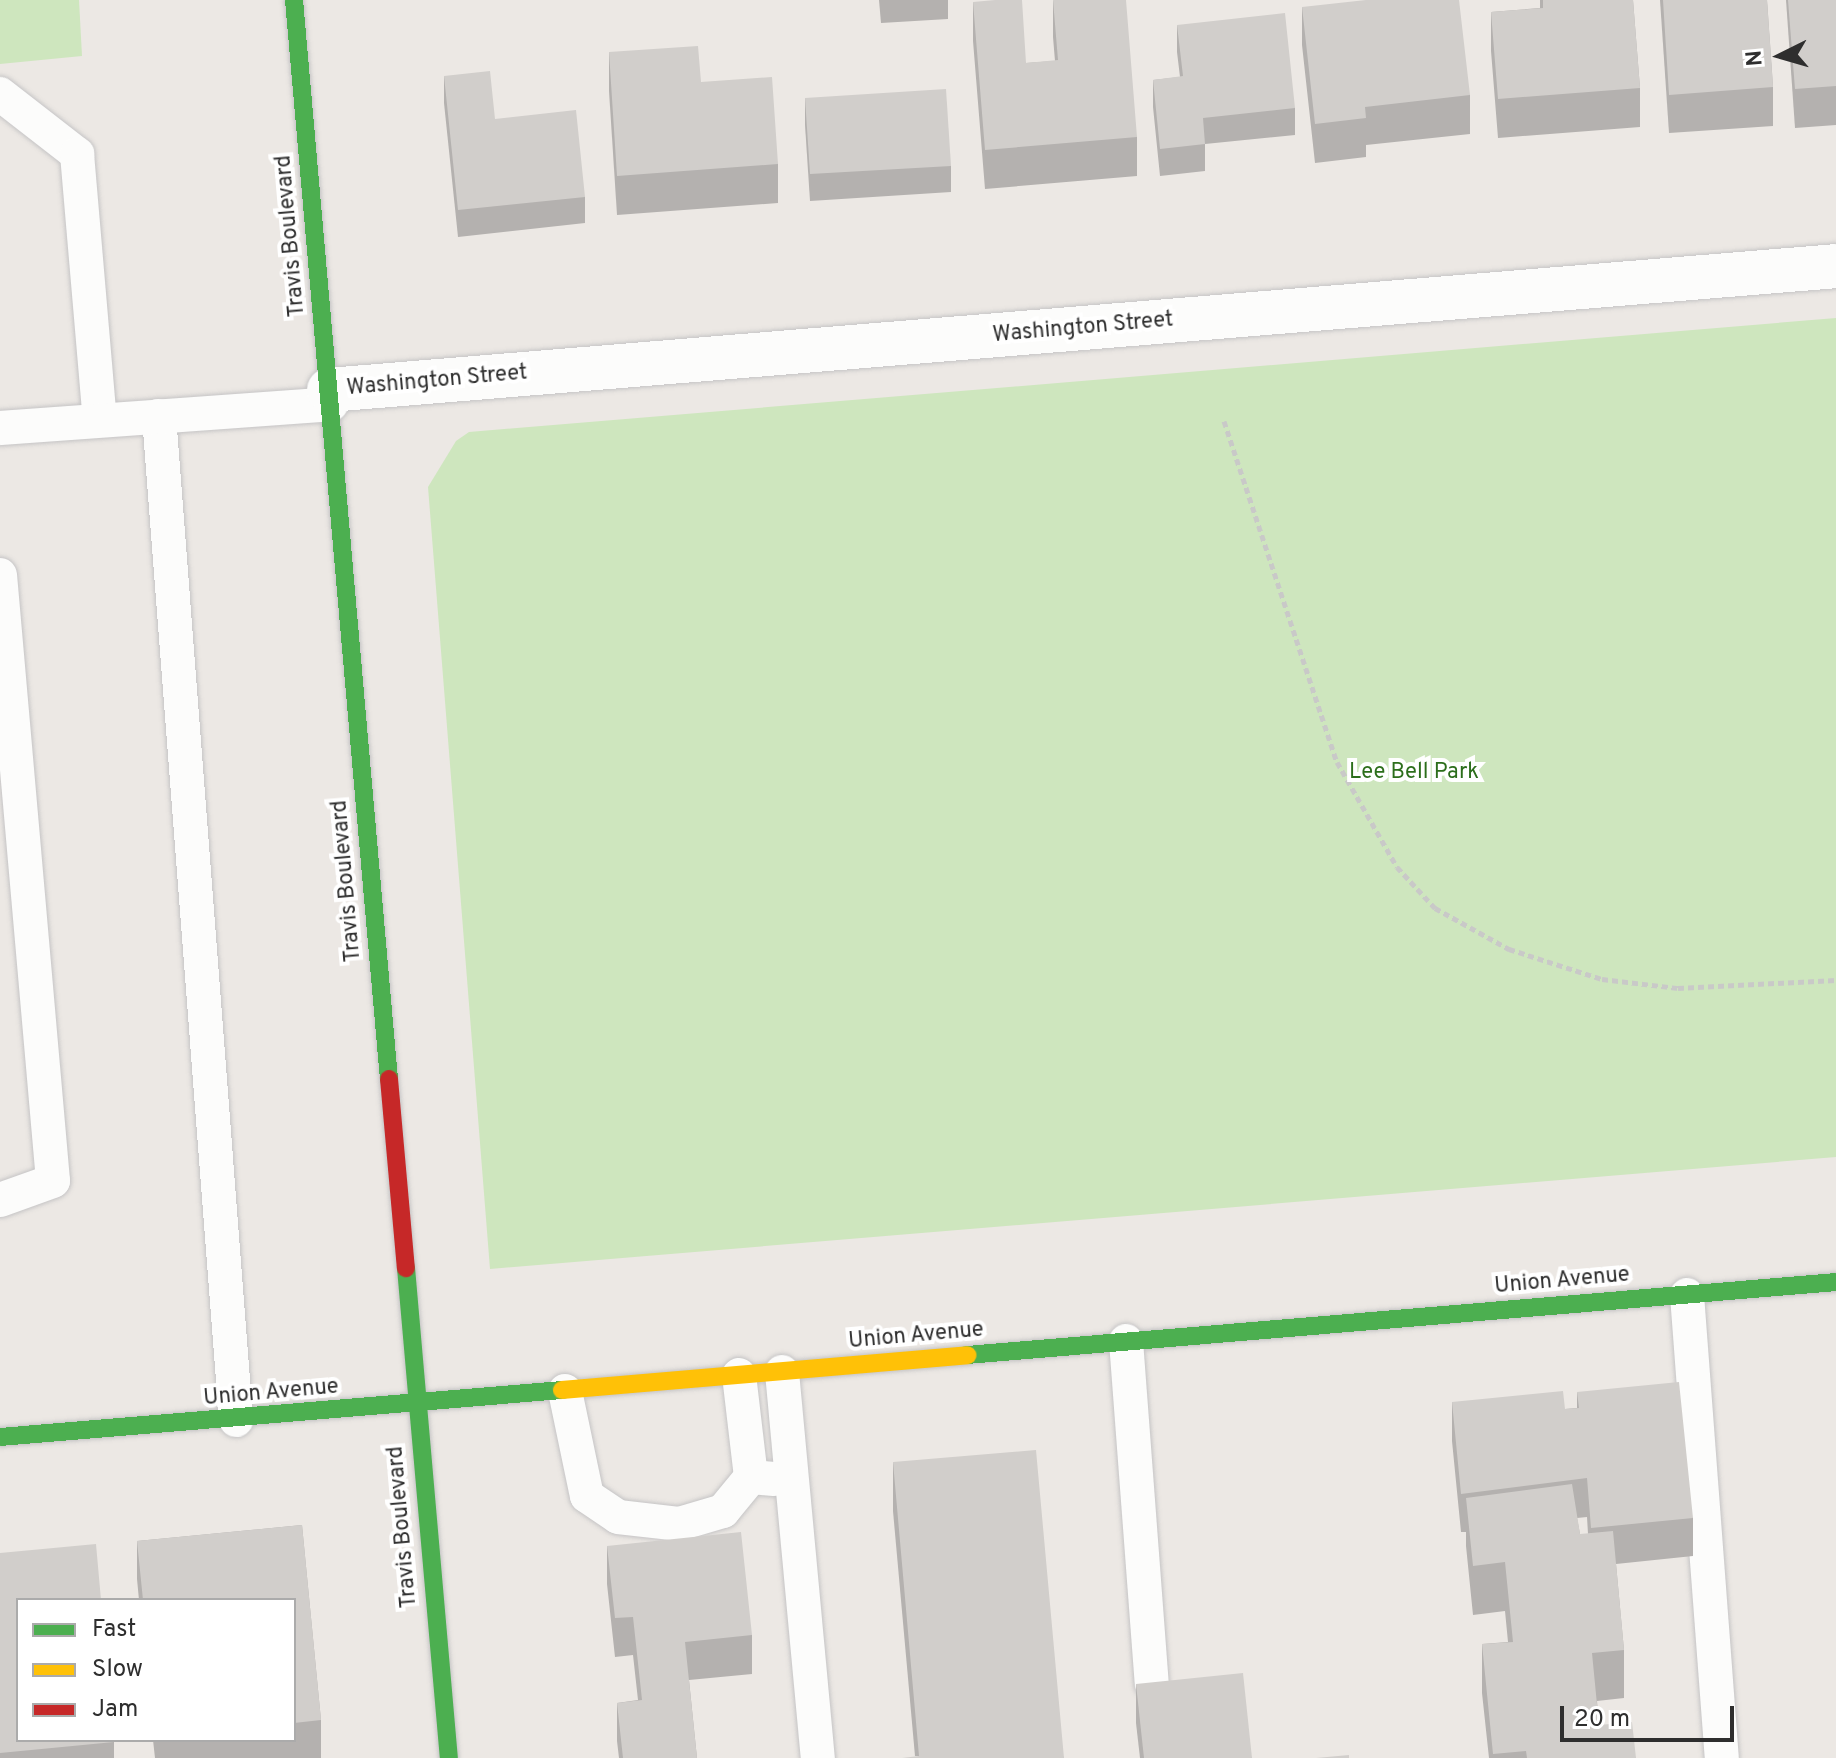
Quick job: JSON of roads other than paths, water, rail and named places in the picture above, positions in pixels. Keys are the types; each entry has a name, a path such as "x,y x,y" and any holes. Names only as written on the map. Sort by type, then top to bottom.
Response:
{"street":[{"name":"Travis Boulevard","path":"294,0 415,1404 449,1758"},
{"name":"Washington Street","path":"330,397 1836,266"},
{"name":"Union Avenue","path":"0,1437 236,1420 1836,1282"}],"lane":[{"path":"0,94 77,154 100,420"},
{"path":"0,428 159,416 330,397"},
{"path":"159,416 236,1420"},
{"path":"0,575 53,1181 0,1200"},
{"path":"1687,1295 1722,1758"},
{"path":"1126,1341 1152,1683"},
{"path":"782,1372 818,1758"},
{"path":"565,1391 587,1496 618,1517 679,1524 723,1511 751,1477 739,1375"},
{"path":"751,1477 790,1477"}],"park label":[{"name":"Lee Bell Park","path":"1414,773"}]}
